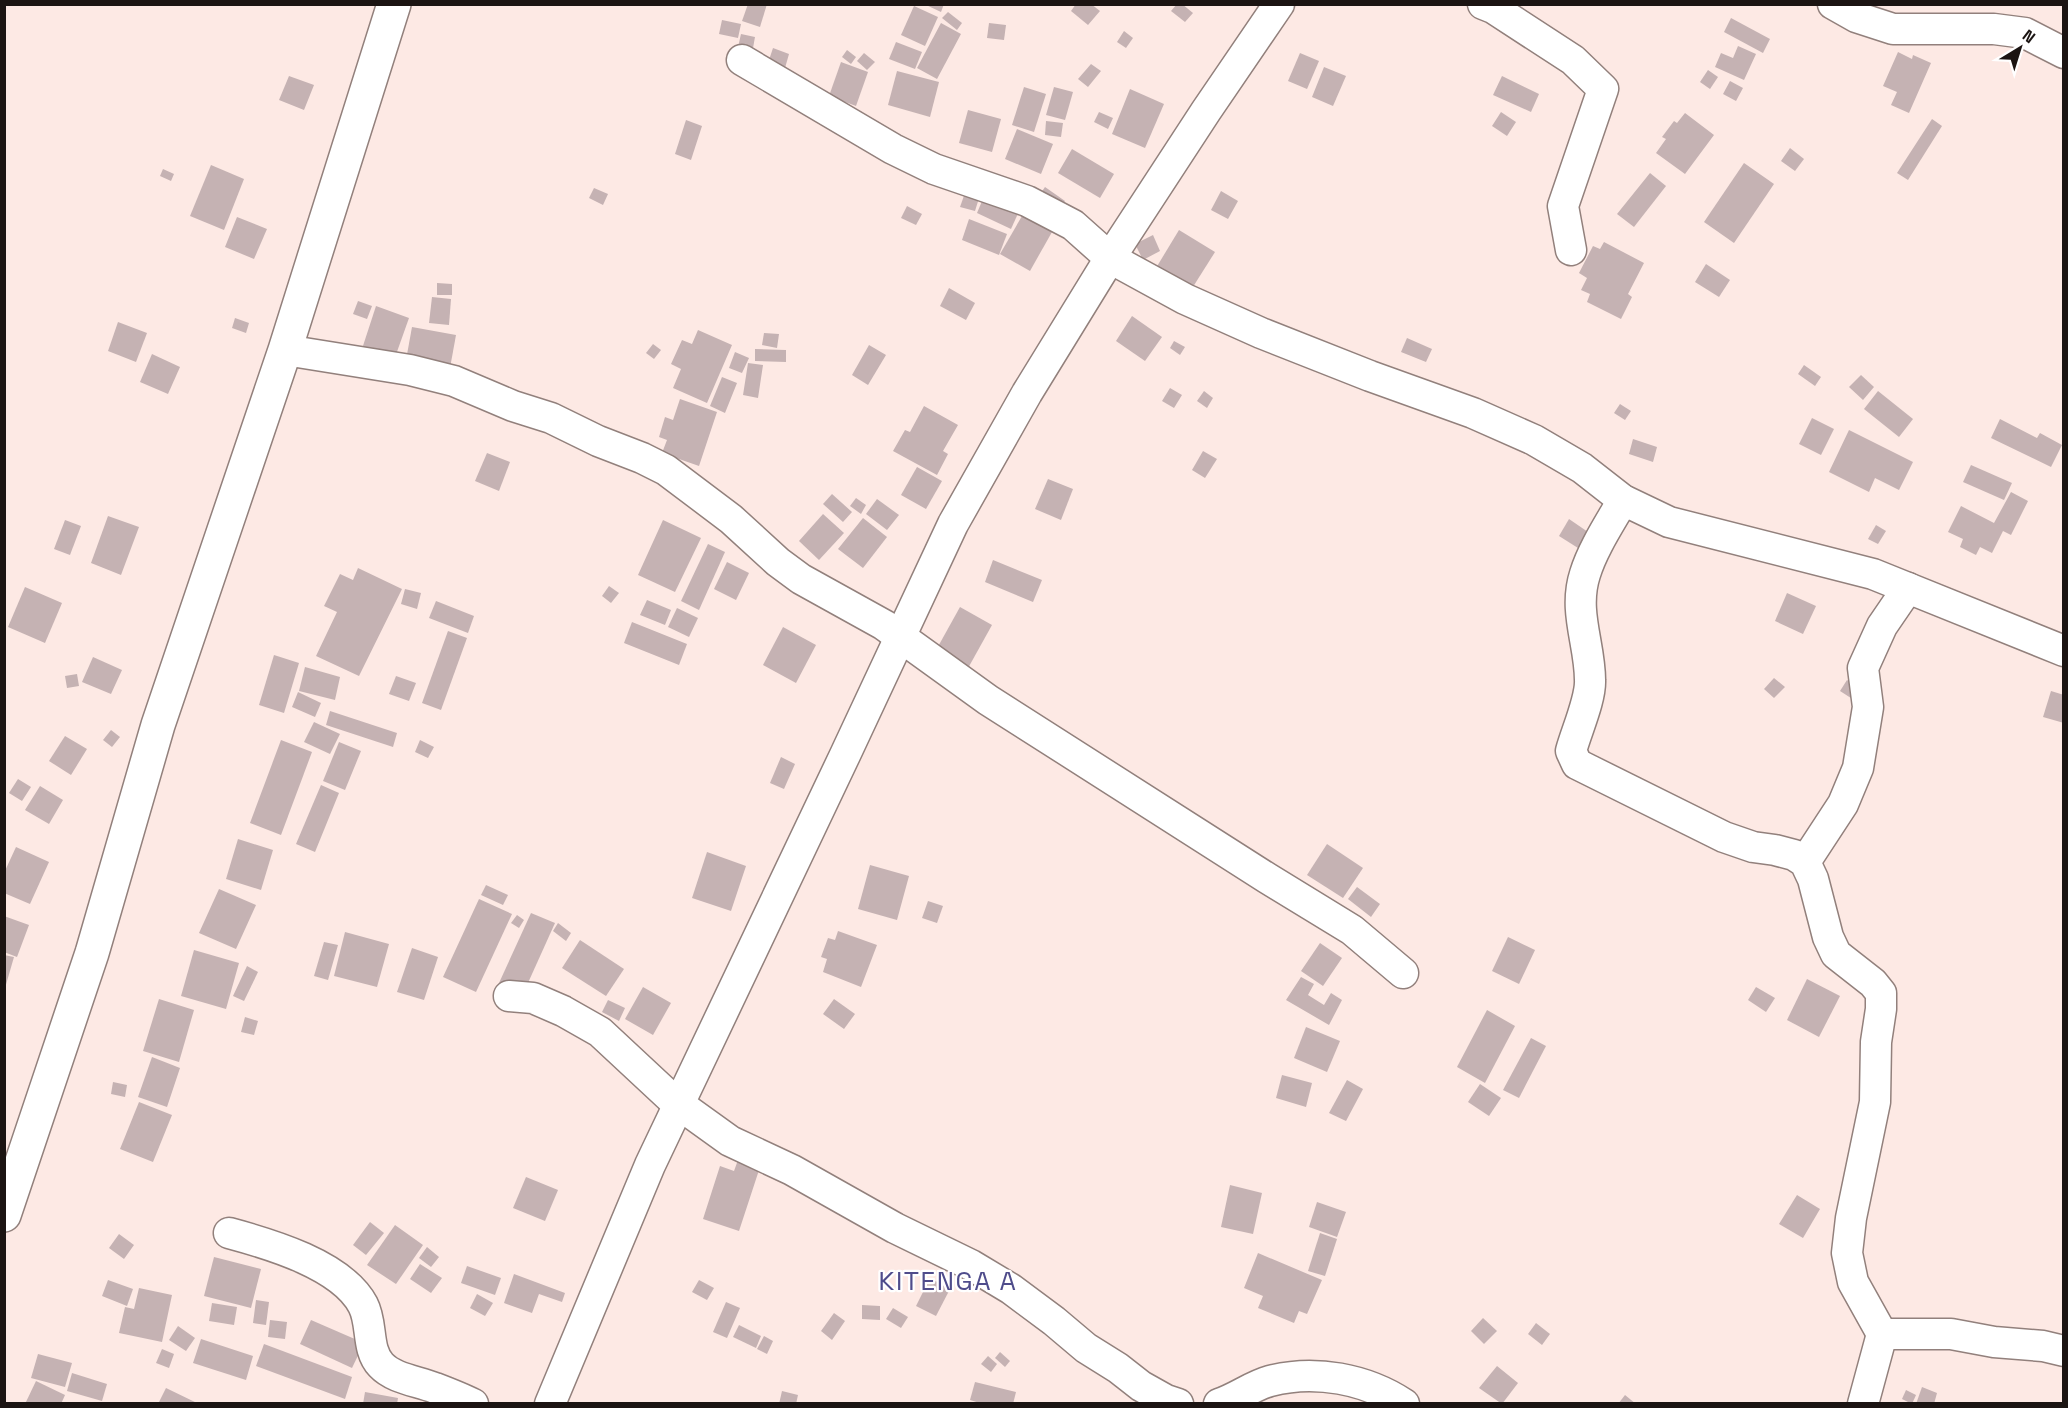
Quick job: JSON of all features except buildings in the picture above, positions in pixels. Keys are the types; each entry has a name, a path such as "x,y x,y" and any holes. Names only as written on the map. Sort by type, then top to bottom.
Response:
{"main road":[{"path":"4,1215 92,953 158,725 285,350 394,4"}],"street":[{"path":"550,1404 650,1165 953,524 1027,393 1110,258 1279,4"},
{"path":"1483,4 1493,8 1574,60 1603,90 1563,206 1571,250"},
{"path":"1833,4 1856,17 1893,29 1994,29 2025,33 2064,53"},
{"path":"742,60 933,169 1027,201 1073,225 1110,258 1185,299 1261,333 1473,413 1534,440 1582,468 1623,500 1669,522 1874,574 2064,651"},
{"path":"285,350 410,370 454,381 513,406 551,418 666,470 731,519 778,562 801,579 884,625 988,700 1352,930 1403,973"},
{"path":"1623,500 1584,575 1581,626 1590,663 1591,683 1571,751 1577,764 1695,824 1753,847 1794,855 1805,862 1813,879 1828,937 1836,954 1881,993 1876,1042 1875,1102 1851,1218 1847,1253 1853,1282 1882,1334 1863,1404"},
{"path":"1805,862 1843,804 1857,768 1868,706 1863,668 1882,626 1908,588"},
{"path":"509,996 533,998 563,1011 600,1032 679,1105 730,1141 792,1170 886,1223 971,1264 1011,1289 1086,1348 1141,1386 1178,1404"},
{"path":"229,1233 272,1245 321,1267 350,1288 363,1305 371,1332 373,1354 382,1366 396,1375 433,1387 473,1404"},
{"path":"1882,1334 1915,1336 1951,1334 2064,1352"},
{"path":"1219,1404 1270,1381 1328,1377 1360,1383 1392,1396 1404,1404"}],"district":[{"name":"KITENGA A","path":"948,1281"}]}
